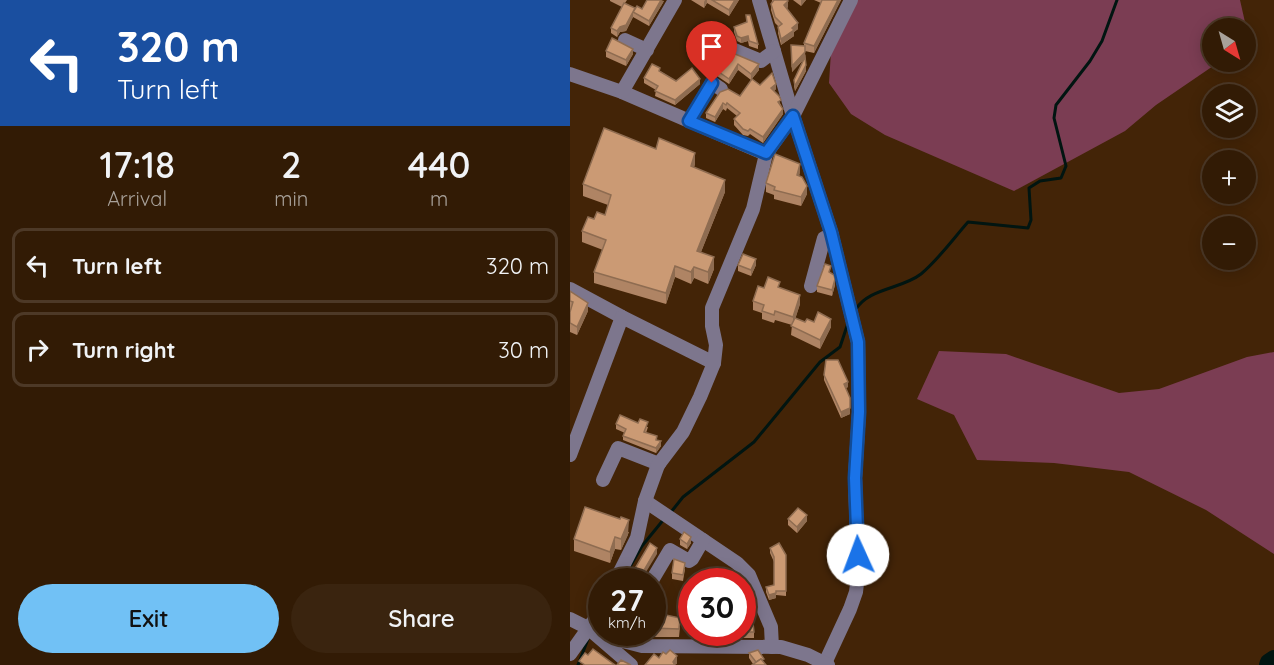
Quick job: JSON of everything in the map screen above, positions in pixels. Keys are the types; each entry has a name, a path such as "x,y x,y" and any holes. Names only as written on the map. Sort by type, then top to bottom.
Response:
{"street":[{"path":"622,92 675,0"},
{"path":"642,646 772,647 808,655 827,664 856,592 858,574 855,478 860,400 858,342 832,235 793,116 759,0"},
{"path":"622,568 637,538 645,501 659,464 683,432 714,363 716,345 712,326 712,308 753,209 766,153 793,116 851,0"},
{"path":"625,40 647,50"},
{"path":"727,47 761,61 774,51"},
{"path":"570,74 622,92 766,153"},
{"path":"689,121 712,83 722,89"},
{"path":"811,286 824,238 832,235"},
{"path":"570,289 714,363"},
{"path":"570,456 622,317"},
{"path":"603,480 618,448 659,464"},
{"path":"645,501 749,574 771,627 772,647"},
{"path":"659,568 670,550 688,561 692,559 703,540"},
{"path":"570,619 588,629"},
{"path":"570,654 588,635"},
{"path":"609,646 631,665"}],"shaded area":[{"path":"848,0 1240,0 1244,18 1202,18 1202,72 1204,72 1156,105 1125,131 1014,191 885,135 851,114 829,83 833,20"},
{"path":"939,351 1006,354 1119,393 1159,389 1247,357 1274,352 1274,554 1206,510 1129,472 1054,463 977,460 954,415 917,399"}],"building":[{"path":"647,0 661,0 649,21 633,12 637,6 642,9"},
{"path":"712,0 735,0 729,10"},
{"path":"774,0 787,0 784,5 798,23 792,28 794,30 781,39 778,27 782,24 775,17 771,4"},
{"path":"822,0 838,0 814,46 804,43"},
{"path":"624,3 635,8 626,25 617,31 611,28"},
{"path":"746,15 750,15 758,44 749,41 748,36 741,38 737,36 734,27 747,22"},
{"path":"704,31 717,39 708,52 722,61 728,51 759,64 751,74 738,64 729,79 693,54 700,42 697,41"},
{"path":"612,38 633,49 626,60 606,51"},
{"path":"791,45 805,46 805,52 792,66"},
{"path":"805,57 806,65 795,86 794,80"},
{"path":"652,64 676,81 692,68 700,79 675,100 655,91 658,86 644,78"},
{"path":"772,73 776,84 771,88 779,96 781,100 778,102 783,109 763,137 750,129 748,131 743,129 734,119 740,113 727,103 726,105 723,103 715,117 706,113 720,92 728,89 740,96 752,79 760,85"},
{"path":"604,128 656,149 659,138 695,153 691,166 725,180 697,251 714,257 708,272 694,267 691,272 675,266 666,293 594,272 606,240 582,231 588,217 594,219 597,212 605,215 611,195 583,184"},
{"path":"775,154 800,164 797,175 802,177 807,186 801,197 774,190 775,187 766,183"},
{"path":"743,254 756,259 751,270 738,265"},
{"path":"825,264 831,266 829,272 834,275 832,290 817,286"},
{"path":"768,277 780,282 778,287 800,295 793,317 775,311 774,315 762,311 764,305 753,301 758,286 764,288"},
{"path":"570,291 588,303 577,327 570,323 573,302 570,301"},
{"path":"818,312 831,319 820,340 791,326 795,318 805,322 807,319 814,322"},
{"path":"826,360 838,360 848,382 844,384 850,398 850,408 841,412 824,375"},
{"path":"620,415 638,423 640,419 648,422 644,432 657,436 656,440 661,441 656,448 623,436 626,429 616,424"},
{"path":"585,507 629,520 621,539 615,537 610,552 574,539"},
{"path":"798,508 807,515 797,527 788,519"},
{"path":"684,532 691,537 687,544 680,539"},
{"path":"650,543 657,548 645,568 635,568"},
{"path":"779,543 786,555 786,591 776,591 769,595 766,587 774,585 774,557 770,548"},
{"path":"674,559 685,563 684,568 678,568 678,574 672,573"},
{"path":"666,615 678,618 678,629 666,629"},
{"path":"593,649 615,665 585,665 579,661 585,653 588,655"},
{"path":"670,650 677,656 673,662 675,665 645,665 654,654 659,658 663,652 666,654"},
{"path":"758,650 764,659 756,662 749,653"},
{"path":"761,659 766,665 752,665"},
{"path":"621,660 631,665 617,665"}],"waterway":[{"path":"856,309 869,297 921,274 968,222 1028,228 1031,220 1029,188 1040,181 1061,178 1066,166 1054,118 1056,105 1090,61 1102,41 1117,0"},
{"path":"671,512 683,497 754,442 820,362 840,347 848,323"},
{"path":"629,568 642,546 664,519"},
{"path":"578,665 588,639"},
{"path":"1267,665 1274,658"}],"route":[{"path":"712,83 689,121 766,153 793,116 831,232 858,342 860,377 855,478 858,555"}]}
